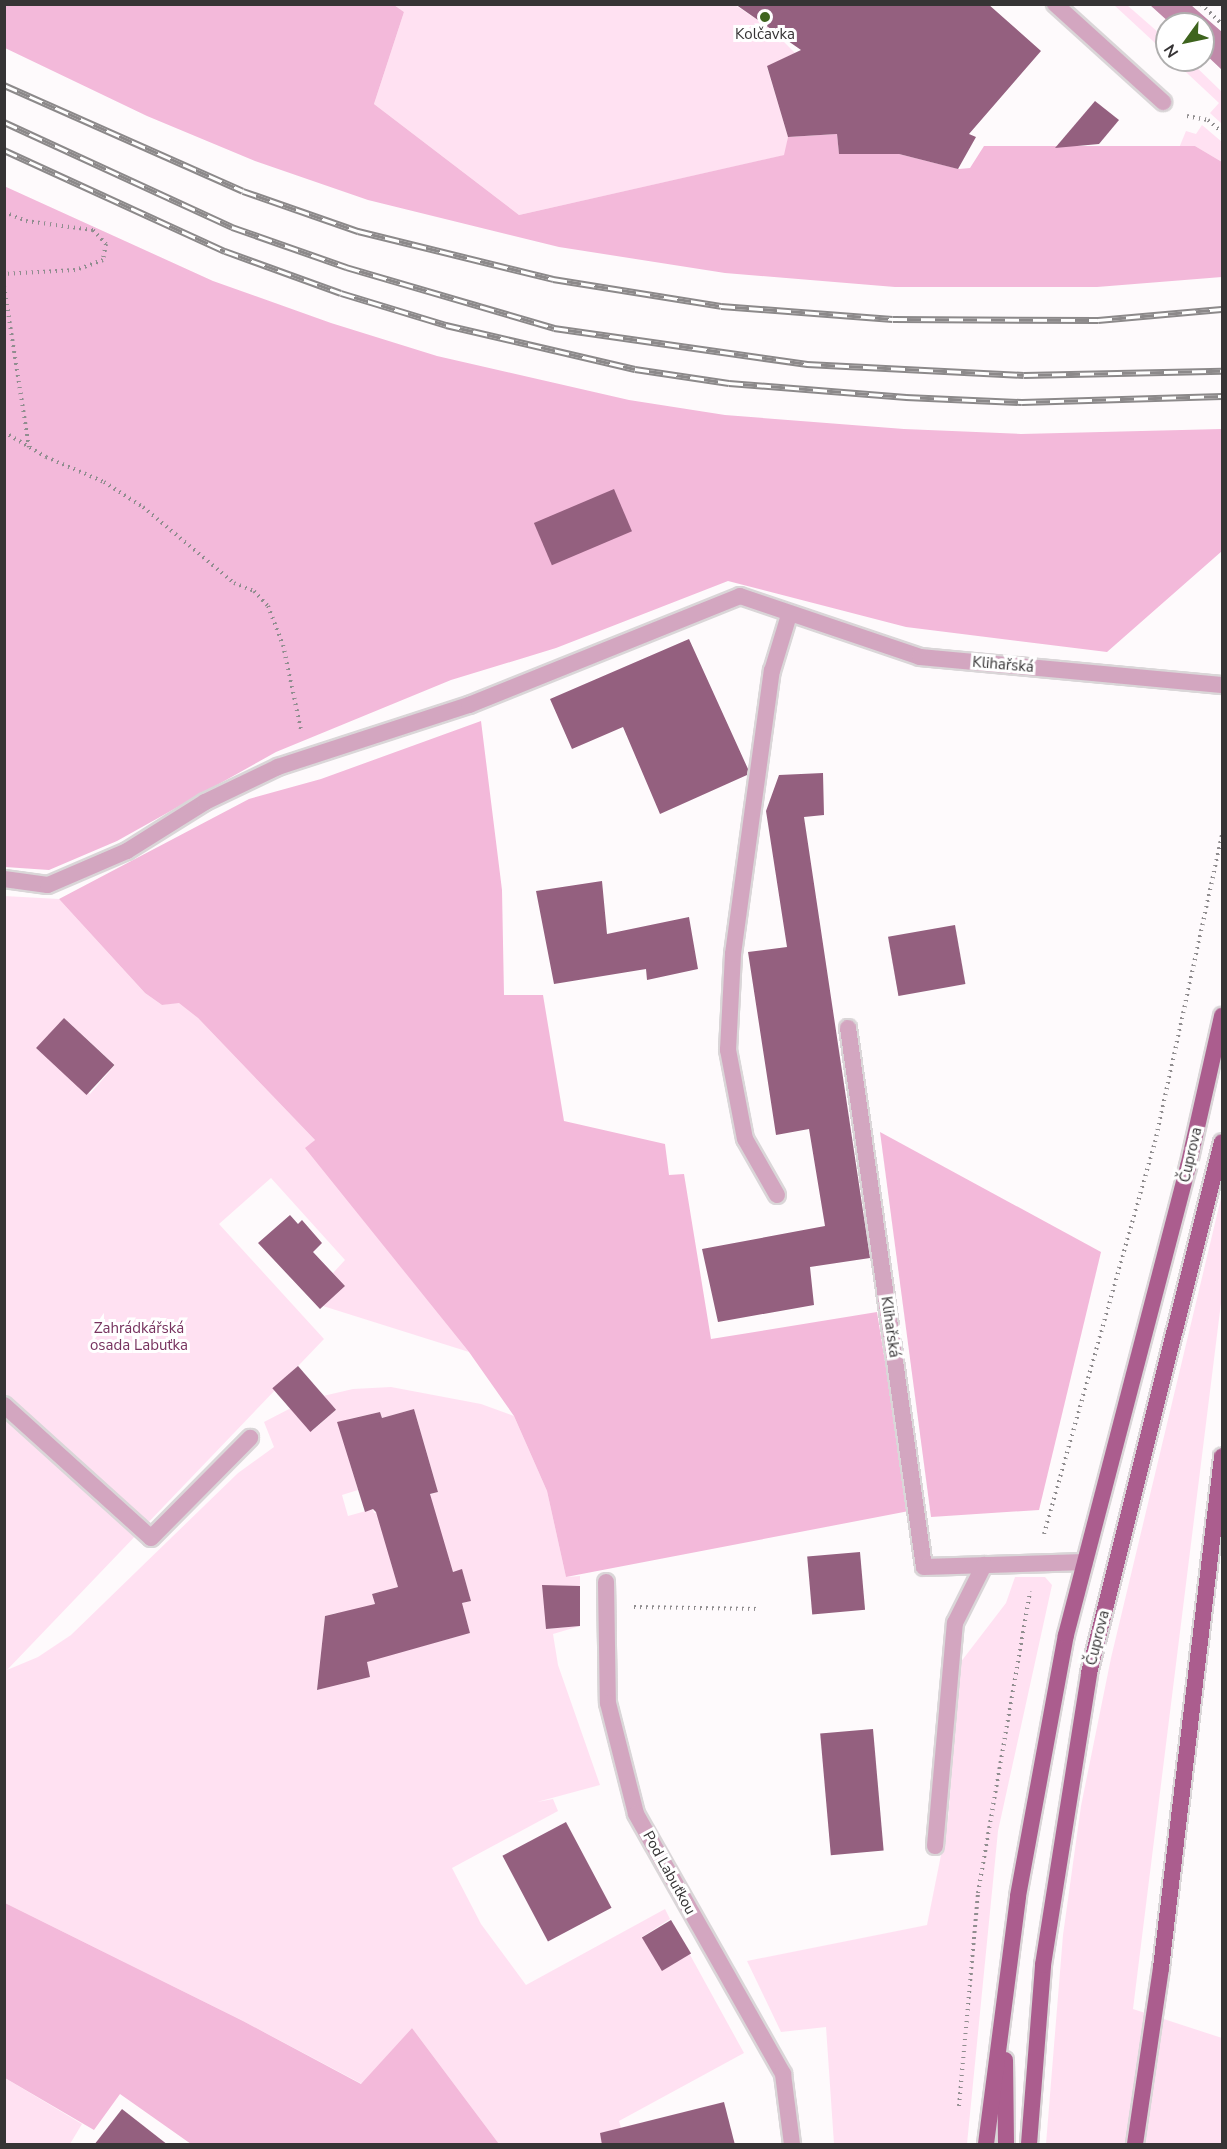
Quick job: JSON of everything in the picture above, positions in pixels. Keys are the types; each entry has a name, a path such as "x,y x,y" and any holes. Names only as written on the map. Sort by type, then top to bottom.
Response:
{"main road":[{"name":"Čuprova","path":"986,2145 1004,1996 1066,1635 1188,1167 1222,1016"},
{"name":"Čuprova","path":"1029,2145 1043,1965 1089,1673 1222,1142"},
{"path":"1135,2145 1161,1968 1222,1457"},
{"name":"Čuprova","path":"1004,1996 1006,2145"}],"street":[{"path":"1055,4 1164,102"},
{"name":"Klihařská","path":"4,879 48,885 128,851 205,802 313,755 470,705 740,596 789,615 920,657 1222,685"},
{"path":"777,1195 745,1139 728,1050 734,954 772,671 789,615"},
{"name":"Klihařská","path":"848,1028 924,1568 1085,1563"},
{"path":"4,1405 151,1538 250,1438"},
{"path":"935,1846 955,1623 984,1565"},
{"name":"Pod Labuťkou","path":"606,1582 608,1703 636,1814 783,2074 792,2145"}],"path":[{"path":"1201,4 1222,24"},
{"path":"1164,102 1177,114 1208,120 1222,132"},
{"path":"4,212 26,221 93,230 106,244 104,260 75,270 4,274"},
{"path":"4,286 29,447"},
{"path":"4,432 29,447 104,482 143,507 234,583 254,591 268,606 283,645 297,723 313,755"},
{"path":"959,2110 978,1893 1035,1564 1155,1142 1222,834"},
{"path":"606,1606 760,1609"}],"green space":[{"path":"394,5 735,5 771,29 795,53 767,67 788,137 785,155 519,215 374,104 404,12"},
{"path":"1114,5 1127,5 1155,30 1155,43"},
{"path":"1186,72 1201,72 1222,92 1222,124 1210,113 1219,103"},
{"path":"1202,125 1222,142 1222,162 1195,146 1179,148 1186,131 1196,134"},
{"name":"Zahrádkářská osada Labuťka","path":"4,896 59,899 145,993 162,1005 179,1002 198,1018 315,1140 306,1148 469,1352 323,1306 345,1286 333,1273 345,1260 271,1178 219,1224 324,1339 7,1670 38,1657 71,1635 238,1473 274,1447 264,1422 291,1408 312,1431 336,1410 323,1396 353,1389 391,1387 481,1404 514,1416 547,1491 566,1577 580,1576 580,1586 542,1586 547,1629 580,1626 553,1634 558,1665 600,1785 537,1802 553,1799 558,1811 452,1868 481,1924 526,1985 665,1909 670,1919 642,1937 689,1953 744,2053 619,2121 626,2144 499,2144 412,2028 362,2084 243,2021 5,1903","holes":["64,1018 115,1065 90,1094 38,1050","414,1409 438,1492 374,1513 373,1509 348,1516 342,1495 358,1490 340,1429 349,1419 380,1412 382,1418","444,1543 453,1572 462,1570 471,1601 462,1603 470,1633 415,1648 381,1626 372,1594 398,1587 390,1559","336,1613 340,1628 358,1624 370,1677 317,1690 325,1616"]},
{"path":"1222,1194 1222,1295 1133,2009 1222,2038 1222,2144 1046,2144 1063,1935 1081,1806 1111,1658"},
{"path":"1015,1577 1045,1577 1052,1585 998,1831 967,2144 834,2144 826,2027 781,2032 747,1961 927,1925 948,1820 960,1663 1006,1603"},
{"path":"5,2078 82,2124 70,2144 5,2144"}],"shaded area":[{"path":"5,5 394,5 404,12 374,104 519,215 784,155 788,137 837,134 839,153 899,154 959,169 970,168 984,146 1195,146 1222,162 1222,277 1097,287 895,287 725,273 559,247 368,200 255,161 147,116 5,48"},
{"path":"1150,5 1191,5 1199,12 1158,12"},
{"path":"1215,26 1222,32 1222,70 1215,63"},
{"path":"4,186 213,281 331,323 437,356 629,400 725,415 904,429 1021,434 1222,429 1222,551 1107,652 906,627 728,581 556,648 451,680 276,752 117,841 49,870 5,867"},
{"path":"481,721 502,890 504,995 543,995 564,1121 665,1144 669,1175 684,1174 711,1339 877,1312 909,1511 566,1577 547,1491 514,1416 469,1352 305,1148 315,1140 198,1018 179,1003 162,1005 145,993 59,899 249,799 321,779"},
{"path":"880,1132 1101,1252 1039,1510 931,1517"},
{"path":"5,1903 243,2021 361,2084 412,2028 499,2144 191,2144 120,2094 94,2130 5,2078"}],"building":[{"path":"735,4 988,4 1041,51 969,134 976,137 958,169 899,154 839,154 837,134 788,137 767,66 801,50"},
{"path":"1095,101 1119,120 1099,144 1055,148"},
{"path":"614,489 632,531 552,565 534,523"},
{"path":"689,639 748,769 747,775 660,814 623,727 572,749 550,699"},
{"path":"823,773 824,815 804,817 870,1258 810,1267 814,1305 718,1322 702,1249 825,1226 809,1129 776,1135 748,952 787,947 766,811 779,775"},
{"path":"602,881 607,934 689,917 698,969 647,980 646,969 554,984 536,891"},
{"path":"955,925 965,984 898,996 888,937"},
{"path":"64,1018 114,1065 87,1095 36,1048"},
{"path":"290,1215 298,1224 302,1220 322,1243 313,1252 345,1286 320,1309 258,1243"},
{"path":"298,1366 336,1410 310,1432 272,1388"},
{"path":"414,1409 438,1492 430,1494 453,1572 462,1569 471,1601 462,1603 470,1633 367,1662 370,1677 317,1690 325,1616 375,1604 372,1594 398,1587 376,1512 373,1509 365,1512 337,1422 380,1412 382,1418"},
{"path":"860,1552 865,1610 812,1614 807,1557"},
{"path":"542,1585 580,1586 580,1626 546,1629"},
{"path":"873,1729 884,1851 831,1855 820,1734"},
{"path":"566,1822 612,1908 548,1941 502,1856"},
{"path":"671,1920 691,1953 662,1971 642,1938"},
{"path":"724,2102 735,2145 602,2145 600,2133"},
{"path":"122,2109 168,2145 94,2145"}],"railway":[{"path":"4,85 243,191 358,231 553,279 721,306 893,319 1098,320 1222,309"},
{"path":"4,122 232,227 346,267 554,328 807,364 1024,375 1222,371"},
{"path":"4,150 225,251 341,293 446,325 635,369 729,383 906,397 1022,402 1222,396"}],"place":[{"name":"Kolčavka","path":"765,17"}]}
